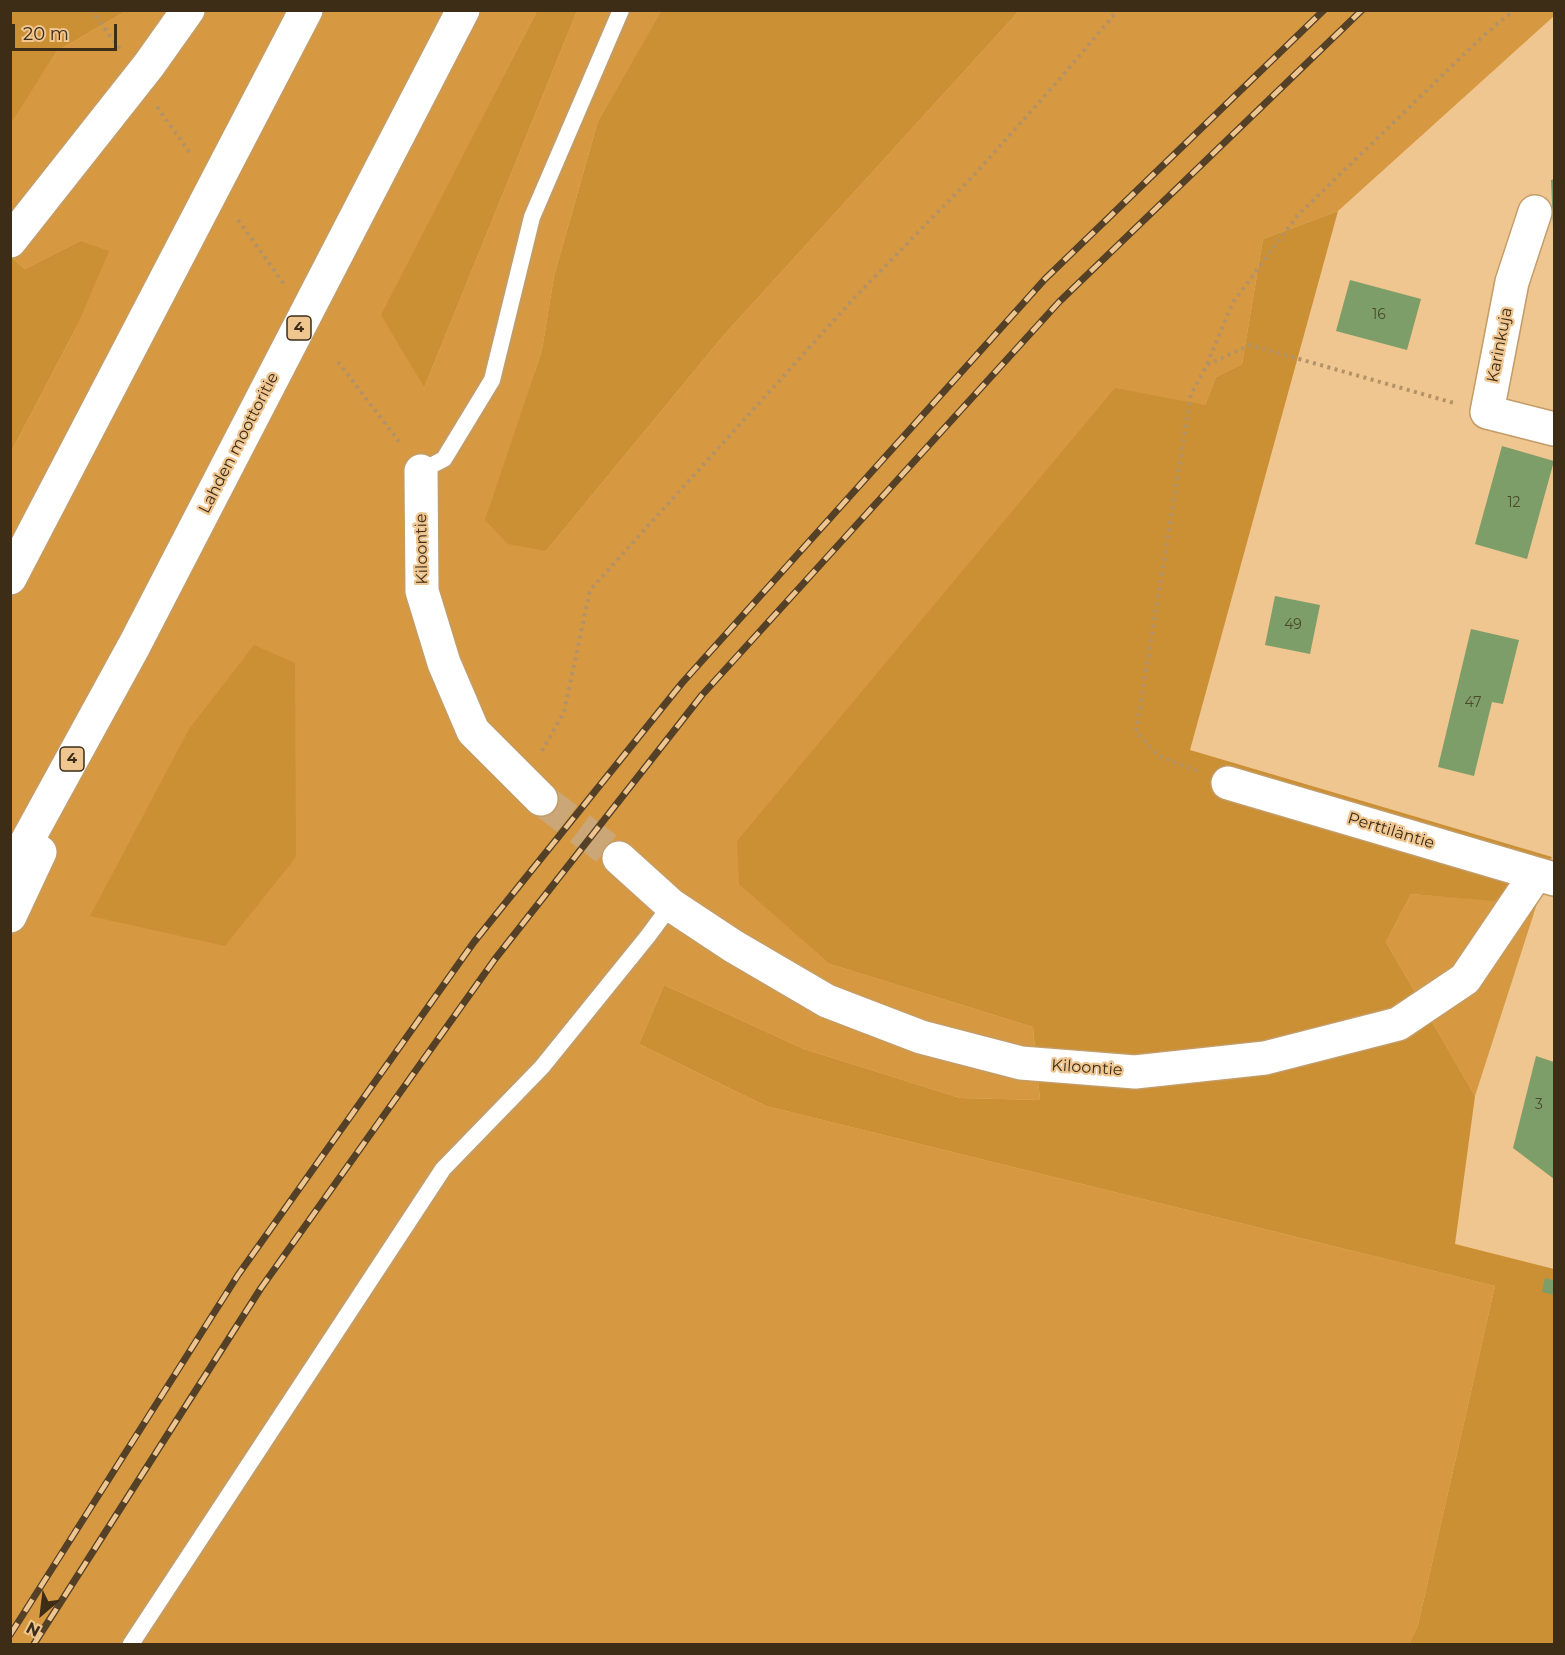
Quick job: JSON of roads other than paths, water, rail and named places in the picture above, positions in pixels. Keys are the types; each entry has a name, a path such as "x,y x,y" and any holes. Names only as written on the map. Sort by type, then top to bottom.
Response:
{"main road":[{"path":"10,241 149,65 188,10"},
{"path":"10,578 306,10"},
{"name":"Lahden moottoritie","path":"10,872 134,646 463,10"},
{"name":"Karinkuja","path":"1536,212 1512,282 1486,411 1554,429"},
{"name":"Kiloontie","path":"421,471 422,591 444,663 474,730 532,790"},
{"path":"10,916 134,646"},
{"name":"Perttiläntie","path":"1228,783 1545,877"},
{"name":"Kiloontie","path":"619,858 671,905 733,946 827,1001 921,1037 1021,1063 1135,1072 1265,1058 1398,1024 1465,979 1545,877"}],"lane":[{"path":"421,471 444,459 492,380 532,217 621,10"},
{"path":"131,1644 443,1169 542,1067 671,905"}],"tunnel":[{"path":"541,799 619,858"}],"railway":[{"path":"10,1635 238,1275 474,942 682,683 1045,279 1324,10"},
{"path":"34,1644 261,1288 495,959 702,695 1059,302 1362,10"}]}
